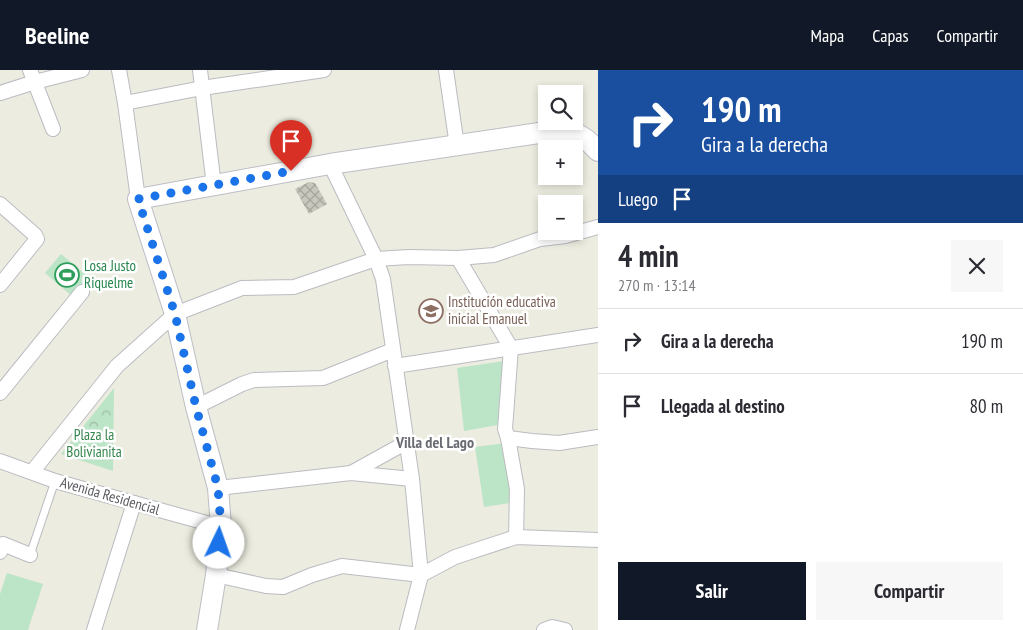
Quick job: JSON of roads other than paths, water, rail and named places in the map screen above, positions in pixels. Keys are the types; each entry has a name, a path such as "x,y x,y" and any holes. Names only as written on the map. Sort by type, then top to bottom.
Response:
{"street":[{"path":"0,93 32,76 82,70"},
{"path":"119,70 138,199 175,314 196,407 218,488 221,527 216,575 207,630"},
{"path":"200,70 214,186"},
{"path":"125,103 292,73 324,70"},
{"path":"446,70 457,146"},
{"path":"32,76 54,129"},
{"path":"138,199 330,164 559,130 576,133 588,140 598,151"},
{"path":"330,164 376,259 383,280 412,479 420,575 407,630"},
{"path":"0,204 36,235 36,240 0,285"},
{"path":"32,472 117,366 175,314 242,288 294,287 376,259 409,257 458,258 494,255 540,239 565,236 598,227"},
{"path":"458,258 511,348 505,428 517,489 516,537"},
{"path":"0,392 82,292"},
{"path":"395,366 598,335"},
{"path":"196,407 254,380 323,378 393,350"},
{"path":"508,438 559,443 598,437"},
{"path":"350,474 407,442"},
{"name":"Avenida Residencial","path":"0,461 55,481 221,527"},
{"path":"218,488 350,474 412,479"},
{"path":"94,630 134,503"},
{"path":"216,575 266,586 283,587 312,575 342,566 420,575 455,558 516,537 597,540"},
{"path":"0,552 3,544 30,555"},
{"path":"544,630 552,627 565,630"}],"lane":[{"path":"30,555 55,481"}],"place":[{"name":"Losa Justo Riquelme","path":"67,275"},
{"name":"Institución educativa inicial Emanuel","path":"431,311"}],"district":[{"name":"Villa del Lago","path":"435,442"}],"park label":[{"name":"Plaza la Bolivianita","path":"94,444"}]}
